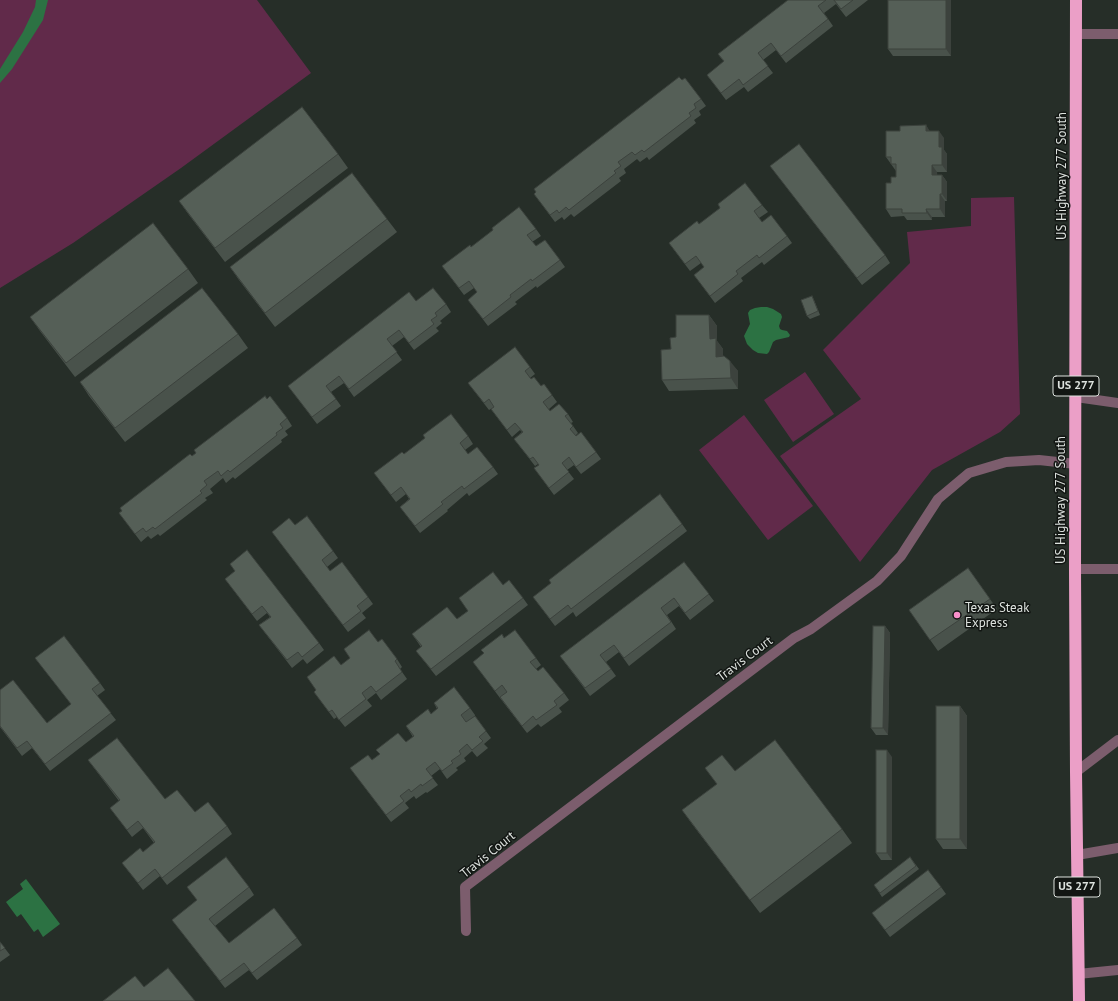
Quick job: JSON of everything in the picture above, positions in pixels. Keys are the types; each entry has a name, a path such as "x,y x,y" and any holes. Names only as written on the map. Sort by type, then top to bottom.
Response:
{"highway":[{"name":"US Highway 277 South","path":"1076,0 1075,570 1079,1001"}],"street":[{"path":"1076,34 1118,34"},
{"path":"1076,397 1118,403"},
{"name":"Travis Court","path":"466,931 466,887 794,638 811,629 877,581 901,556 938,499 969,473 1006,462 1039,460 1076,464"},
{"path":"1075,570 1118,569"},
{"path":"1076,772 1118,740"},
{"path":"1077,855 1118,848"},
{"path":"1078,974 1118,970"}],"shaded area":[{"path":"0,0 257,0 311,73 181,168 73,243 0,288"},
{"path":"36,0 48,0 43,20 12,69 0,83 0,69 23,32 35,7"},
{"path":"1014,197 1020,414 1000,432 932,470 860,562 780,456 861,399 823,350 910,263 907,232 971,226 971,198"},
{"path":"761,307 773,309 781,314 780,329 787,331 790,335 789,337 773,342 767,354 758,353 753,350 747,344 744,336 750,324 748,313 750,310"},
{"path":"805,372 834,414 793,442 764,400"},
{"path":"744,415 813,506 768,540 699,450"},
{"path":"26,879 60,924 43,937 38,929 34,932 21,914 17,917 6,902 23,889 20,884"}],"building":[{"path":"788,0 826,0 818,6 828,19 781,56 771,43 758,53 768,66 743,85 739,79 721,93 707,75 724,61 718,54"},
{"path":"834,0 853,0 841,9"},
{"path":"888,0 946,0 946,49 888,49"},
{"path":"679,77 682,80 685,78 701,99 694,104 696,108 689,113 691,116 644,152 642,150 635,155 632,152 618,162 621,166 614,171 616,173 569,210 566,207 559,213 557,210 550,215 534,194 536,192 534,189"},
{"path":"302,107 338,154 215,248 179,201"},
{"path":"926,125 926,131 939,131 939,147 942,147 942,165 932,165 932,175 942,175 940,209 926,209 927,213 902,213 902,209 886,209 886,183 891,183 891,177 896,177 896,164 891,164 891,157 886,157 886,131 900,131 900,126"},
{"path":"799,144 885,255 857,278 770,166"},
{"path":"352,173 387,219 265,313 230,267"},
{"path":"745,183 762,205 754,211 762,222 771,215 787,236 759,258 757,255 736,271 738,274 710,296 694,275 704,267 696,256 685,264 669,243 697,221 699,224 720,208 718,204"},
{"path":"519,207 536,229 527,235 536,246 545,240 560,260 510,295 511,297 483,319 468,300 477,292 469,281 459,288 442,266 470,245 471,247"},
{"path":"153,223 188,269 66,363 30,317"},
{"path":"202,288 238,334 115,428 80,382"},
{"path":"433,288 446,304 435,313 437,316 431,320 434,324 409,343 399,330 387,339 397,352 349,389 339,376 326,386 336,399 312,417 288,386 409,292 416,301"},
{"path":"812,296 818,311 807,316 801,300"},
{"path":"676,315 709,315 710,339 716,338 716,357 724,356 730,361 731,378 662,380 661,350 671,349 670,338 676,337"},
{"path":"515,347 530,367 525,371 531,379 534,377 541,386 544,384 552,395 543,402 550,411 559,404 568,414 565,416 573,426 570,429 576,436 581,432 596,452 576,467 569,457 562,463 569,472 549,488 534,468 539,465 533,457 530,459 514,439 523,432 515,423 507,430 491,409 494,407 489,399 484,403 468,383"},
{"path":"265,396 267,399 270,396 287,418 280,424 283,428 276,433 277,435 230,472 228,470 221,476 218,471 204,481 207,485 200,491 202,493 155,529 153,527 146,532 143,528 135,534 119,513 122,511 120,508 190,454 192,456 196,453 194,450"},
{"path":"451,414 468,436 460,443 468,454 477,447 493,467 464,489 462,486 441,502 443,504 415,526 400,507 410,499 401,487 391,495 374,473 402,452 404,454 425,438 423,435"},
{"path":"660,494 682,524 571,609 568,605 550,619 533,597 551,583 549,580"},
{"path":"307,516 333,551 322,560 330,571 342,562 368,597 357,606 361,611 343,625 272,532 289,518 295,525"},
{"path":"247,550 319,643 302,657 298,652 287,660 259,625 271,617 262,606 252,614 225,579 235,571 230,564"},
{"path":"684,562 709,594 685,613 674,598 661,608 671,622 624,658 614,645 600,655 611,669 585,688 560,656"},
{"name":"Texas Steak Express","path":"968,568 990,599 930,640 909,610"},
{"path":"493,572 503,585 509,580 523,598 431,669 416,651 422,646 412,634 447,607 457,619 468,611 459,598"},
{"path":"873,626 885,626 883,728 871,728"},
{"path":"369,630 378,642 382,639 397,659 395,661 402,672 376,692 371,686 362,693 366,699 339,720 332,710 329,712 314,692 316,690 307,677 334,656 341,665 350,658 344,649"},
{"path":"515,630 536,658 530,662 538,671 543,667 564,693 554,701 557,705 536,720 533,716 522,726 500,697 507,692 502,685 495,691 473,662 484,653 481,650 502,634 504,638"},
{"path":"64,636 100,683 92,689 111,713 45,764 27,741 17,748 0,726 0,690 13,680 47,723 71,704 35,658"},
{"path":"454,687 470,708 461,715 466,722 475,716 486,731 479,737 483,741 472,750 467,744 459,751 461,754 451,761 453,763 442,771 435,762 426,769 433,778 422,786 421,784 411,792 409,789 400,796 404,801 386,815 350,768 368,755 372,760 380,754 376,750 398,733 406,742 414,736 406,726 428,709 431,714 438,708 434,703"},
{"path":"936,706 960,706 960,839 936,839"},
{"path":"117,738 165,799 177,790 195,812 208,802 227,826 162,878 155,869 138,883 122,863 140,848 143,852 155,842 138,821 127,830 110,808 120,800 88,760"},
{"path":"775,740 842,829 750,900 682,810 717,784 705,768 722,755 735,771"},
{"path":"876,750 887,750 887,853 876,853"},
{"path":"226,857 249,887 209,919 229,943 274,908 297,938 252,973 244,963 220,981 172,920 197,900 187,887"},
{"path":"910,857 916,866 880,893 874,885"},
{"path":"928,870 941,887 885,930 872,913"},
{"path":"0,942 5,948 0,951"},
{"path":"168,968 195,1001 103,1001 135,976 144,987"}],"place":[{"name":"Texas Steak Express","path":"957,615"}]}
